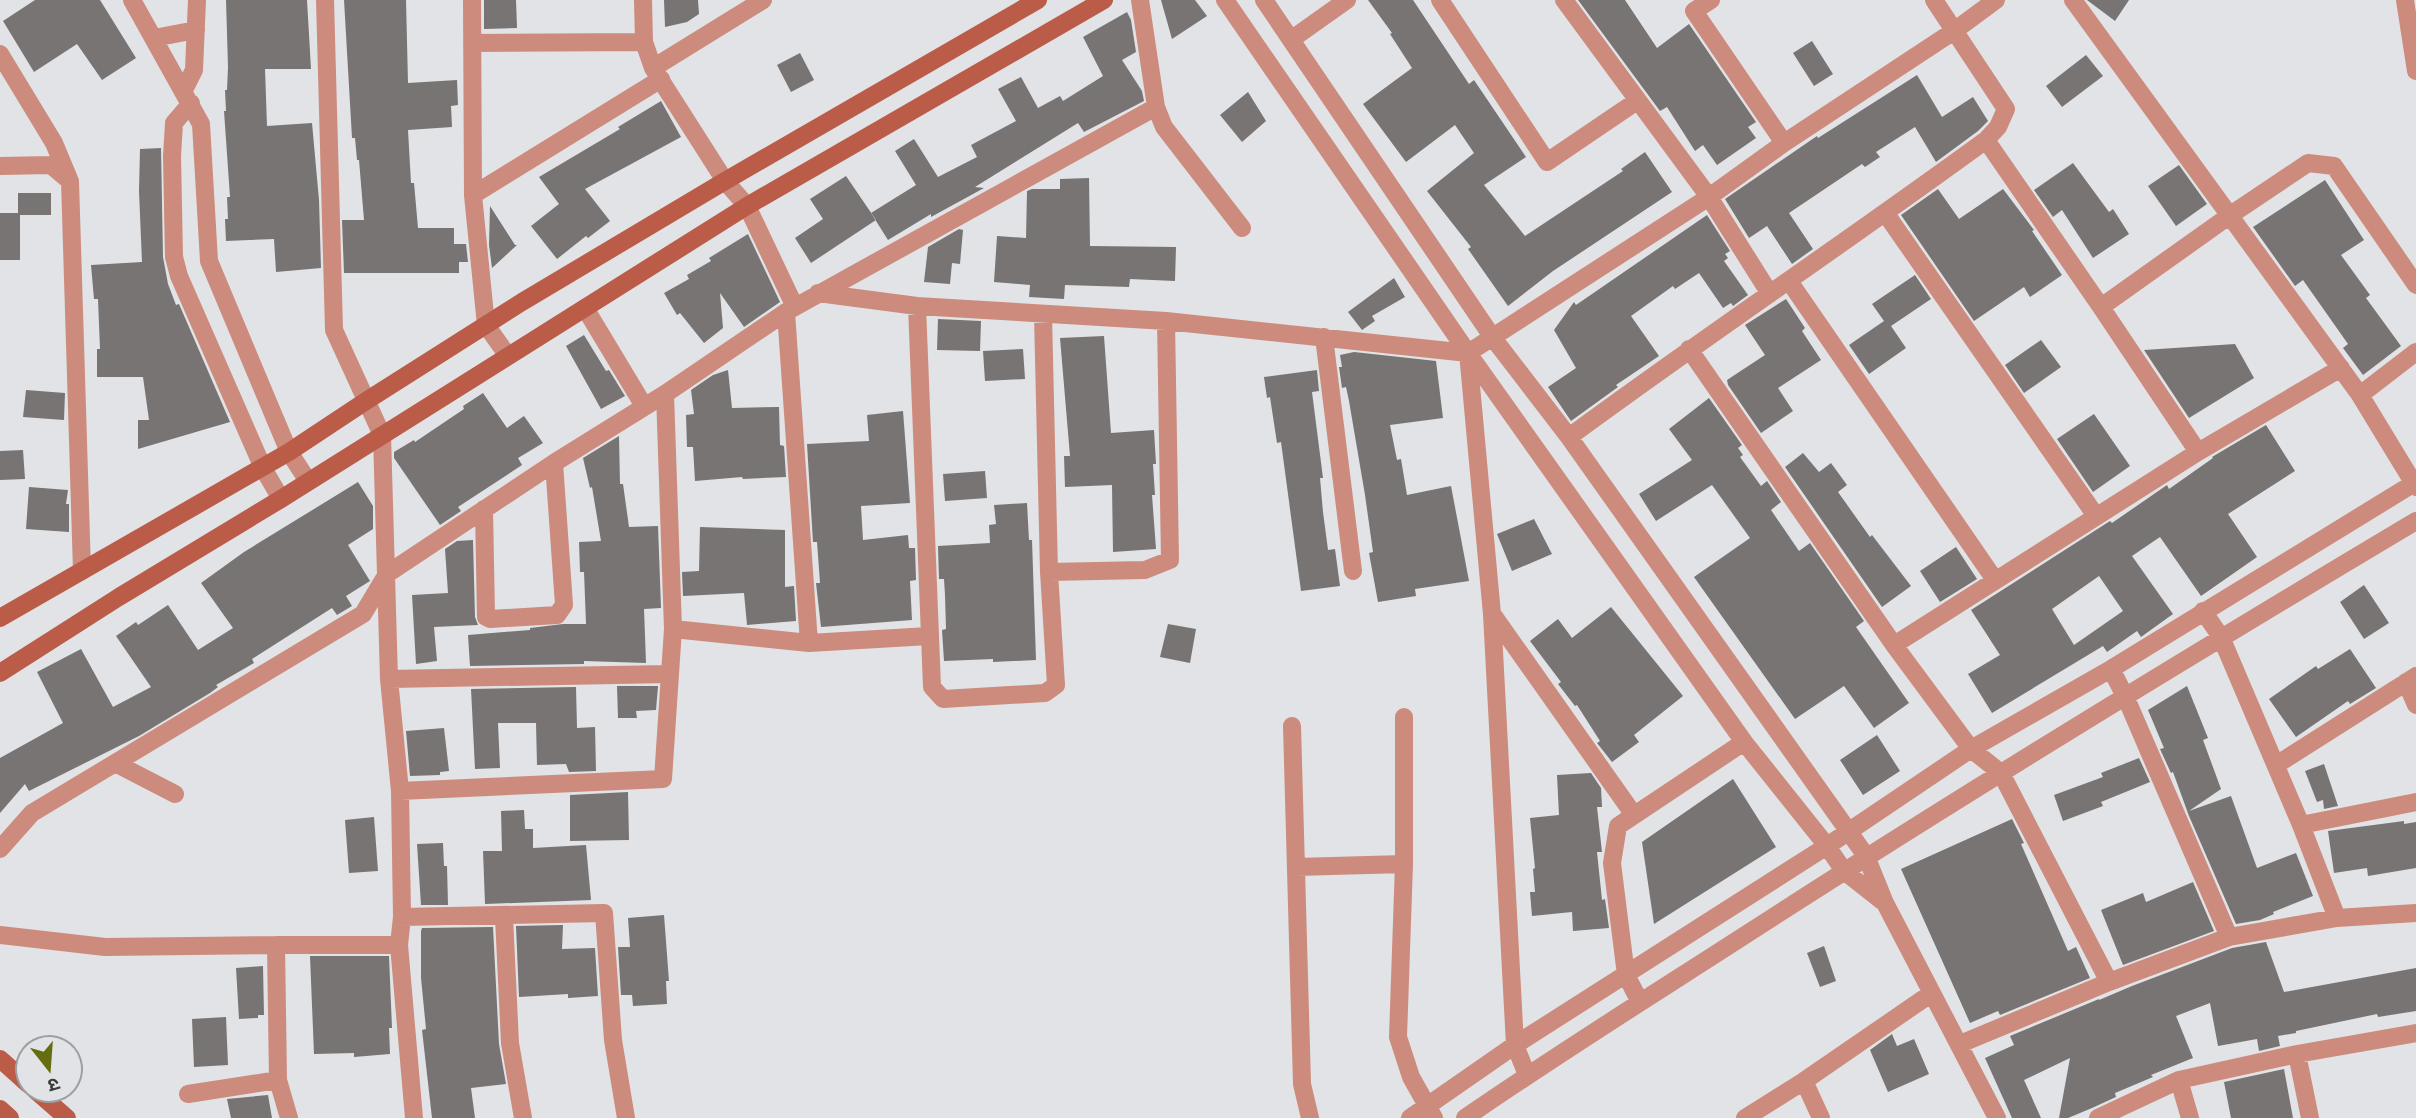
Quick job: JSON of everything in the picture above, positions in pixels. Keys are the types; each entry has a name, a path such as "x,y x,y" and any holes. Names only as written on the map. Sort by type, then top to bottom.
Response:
{"street":[{"path":"132,0 188,96 201,124 209,261 289,453 308,481"},
{"path":"197,0 194,70 188,96 174,123 174,257 178,276 262,468 281,499"},
{"path":"325,0 334,330 382,435 389,679 400,791 402,917 399,945 414,1118"},
{"path":"472,0 473,195 486,325 508,356"},
{"path":"643,0 644,42 657,73 725,181 747,206 790,310 809,642"},
{"path":"0,618 289,453 486,325 725,181 1038,0"},
{"path":"0,673 747,206 1104,0"},
{"path":"1140,0 1156,107 1164,127 1242,228"},
{"path":"1225,0 1468,353 1744,742 1844,871 1885,903"},
{"path":"1264,0 1493,338 1569,437 1866,856 1885,903 1997,1118"},
{"path":"1292,38 1347,0"},
{"path":"1440,0 1547,162 1637,101"},
{"path":"1564,0 1709,197 1770,294"},
{"path":"1711,0 1694,11 1784,143"},
{"path":"1569,437 1689,349 1886,214 1986,140 1998,127 2006,109 1934,0"},
{"path":"818,293 917,306 1166,321 1468,353 1709,197 1996,0"},
{"path":"1410,1118 1431,1112 1515,1045 1827,846 1971,749 2110,669 2415,484 2341,368 2073,0"},
{"path":"2405,0 2416,71"},
{"path":"473,195 760,1"},
{"path":"154,38 197,30"},
{"path":"472,43 644,42"},
{"path":"0,54 54,143 70,181 82,571"},
{"path":"0,849 32,813 363,614 387,574 790,310 1156,107"},
{"path":"1986,140 2198,452"},
{"path":"2101,307 2308,163 2334,166 2416,285"},
{"path":"0,166 51,165 70,181"},
{"path":"1886,214 2096,516"},
{"path":"1789,281 1995,580"},
{"path":"917,306 932,687 943,699 1045,693 1056,685 1049,572 1043,315"},
{"path":"585,308 644,406"},
{"path":"1049,572 1145,570 1170,560 1166,321"},
{"path":"210,348 240,335"},
{"path":"1324,337 1353,571"},
{"path":"1689,349 1894,645 1971,749 2001,773 2109,982"},
{"path":"2360,395 2416,352"},
{"path":"1468,353 1492,614 1515,1045 1527,1075"},
{"path":"1894,645 2198,452 2341,368"},
{"path":"400,791 663,779 673,629 665,394"},
{"path":"484,509 486,617 490,619 557,615 564,605 554,463"},
{"path":"1465,1118 1866,856 2221,637 2416,521"},
{"path":"2203,611 2221,637 2301,825 2337,918"},
{"path":"1492,614 1634,815"},
{"path":"673,629 809,642 929,636"},
{"path":"2110,669 2126,698 2229,937"},
{"path":"389,679 669,674"},
{"path":"2276,765 2411,679 2416,705"},
{"path":"1404,717 1404,864 1398,1037 1411,1077 1431,1112"},
{"path":"1292,726 1302,1084 1310,1118"},
{"path":"1640,1002 1626,975 1612,863 1618,826 1744,742"},
{"path":"115,763 175,794"},
{"path":"2301,825 2416,802"},
{"path":"1296,867 1404,864"},
{"path":"402,917 604,913 613,1040 626,1118"},
{"path":"1960,1044 2109,982 2229,937 2337,918 2416,913"},
{"path":"504,917 510,1043 523,1118"},
{"path":"0,935 105,947 399,945"},
{"path":"276,945 278,1080 289,1118"},
{"path":"1745,1118 1932,993"},
{"path":"2098,1118 2179,1080 2297,1054 2416,1033"},
{"path":"2297,1054 2310,1118"},
{"path":"0,1059 14,1072"},
{"path":"188,1094 278,1080"},
{"path":"2179,1080 2190,1118"},
{"path":"1804,1081 1821,1118"},
{"path":"2135,1101 2143,1118"},
{"path":"50,1104 66,1118"},
{"path":"0,1110 10,1118"}],"building":[{"path":"35,0 100,0 136,58 102,80 77,44 34,72 3,21"},
{"path":"226,0 307,0 311,69 265,69 267,126 312,123 319,200 321,268 276,272 274,239 226,241 227,197 230,197 224,111 228,67"},
{"path":"344,0 406,0 408,83 457,80 458,105 451,106 452,127 408,130 411,183 414,183 418,228 454,228 454,244 466,244 468,262 459,262 459,273 344,273 342,220 364,220 359,160 355,138 352,138"},
{"path":"484,0 516,0 517,28 484,29"},
{"path":"664,0 698,0 699,14 687,22 665,27"},
{"path":"1161,0 1195,0 1207,16 1172,39"},
{"path":"1368,0 1413,0 1469,84 1474,80 1526,157 1484,185 1525,236 1623,171 1621,169 1645,152 1672,192 1553,271 1508,306 1468,249 1471,247 1427,191 1474,153 1455,125 1406,162 1363,104 1412,68 1390,34 1392,33"},
{"path":"1578,0 1625,0 1657,48 1689,24 1756,122 1748,127 1756,138 1717,165 1703,145 1695,151 1667,107 1660,111"},
{"path":"2087,0 2129,0 2115,21"},
{"path":"1127,12 1131,20 1136,52 1122,60 1142,91 1144,101 1084,132 1078,123 975,187 984,188 931,217 931,214 888,240 871,213 916,185 895,151 914,139 938,177 977,157 971,145 1016,121 998,89 1021,77 1038,108 1060,96 1063,101 1103,76 1083,37"},
{"path":"1812,41 1833,74 1814,86 1793,53"},
{"path":"800,53 814,80 791,92 777,65"},
{"path":"2086,55 2103,76 2062,107 2046,86"},
{"path":"1917,75 1942,117 1973,97 1988,121 1936,162 1915,127 1876,152 1880,157 1865,167 1862,164 1789,213 1813,249 1792,264 1767,226 1749,238 1725,199 1817,136 1818,138"},
{"path":"1248,92 1266,121 1242,142 1220,115"},
{"path":"661,101 681,137 585,189 610,221 557,259 531,226 559,204 539,177"},
{"path":"161,148 163,257 168,284 230,422 138,449 138,420 149,420 143,377 97,377 97,349 100,349 98,299 94,299 91,265 142,262 140,149"},
{"path":"2073,163 2109,212 2113,209 2129,234 2093,258 2062,210 2053,217 2034,190"},
{"path":"2179,165 2207,204 2176,226 2148,186"},
{"path":"846,176 876,220 811,263 795,238 823,219 810,199"},
{"path":"1089,178 1090,246 1176,247 1175,281 1130,279 1129,287 1065,285 1064,299 1029,297 1030,285 994,282 997,236 1026,238 1027,191 1060,189 1060,179"},
{"path":"2325,180 2364,240 2341,255 2370,295 2366,298 2401,346 2363,375 2343,348 2348,344 2303,280 2295,286 2253,227"},
{"path":"1938,189 1959,219 2003,189 2034,230 2032,231 2062,275 2030,297 2024,287 1974,321 1901,215"},
{"path":"18,193 51,193 51,215 20,215 20,260 0,260 0,213 18,213"},
{"path":"490,206 517,245 492,268 489,245"},
{"path":"1707,215 1730,251 1725,254 1728,258 1724,261 1748,295 1733,306 1731,303 1723,308 1699,273 1675,289 1673,286 1631,316 1659,356 1616,385 1618,387 1571,421 1548,387 1576,368 1554,330 1574,302 1576,305"},
{"path":"959,229 963,230 960,264 952,263 950,284 924,282 928,247"},
{"path":"748,234 780,302 744,327 720,293 723,328 704,343 680,313 677,315 664,293 689,279 687,275 711,261 709,258"},
{"path":"1915,275 1931,299 1891,326 1906,348 1869,374 1849,345 1884,321 1872,304"},
{"path":"1394,278 1405,297 1372,316 1375,321 1362,330 1348,312"},
{"path":"1786,299 1821,360 1778,388 1793,411 1761,433 1727,380 1765,355 1745,325"},
{"path":"938,319 981,321 980,351 937,350"},
{"path":"584,335 625,396 601,409 566,346"},
{"path":"1104,336 1111,433 1154,430 1156,464 1153,464 1155,495 1152,495 1156,549 1113,552 1112,485 1065,487 1064,456 1070,456 1060,338"},
{"path":"2041,340 2061,367 2024,393 2005,365"},
{"path":"2235,344 2254,378 2189,418 2144,350"},
{"path":"1023,349 1025,379 985,381 983,351"},
{"path":"1354,352 1436,361 1443,418 1390,425 1397,460 1401,459 1407,495 1451,486 1469,581 1415,589 1416,596 1378,602 1369,553 1373,552 1365,495 1349,401 1346,387 1342,388 1339,367 1342,367 1340,355"},
{"path":"728,370 732,408 779,407 780,445 784,446 786,477 695,481 693,447 687,447 686,415 694,414 691,390 713,375"},
{"path":"1317,370 1319,391 1312,392 1323,478 1320,478 1323,512 1328,550 1335,549 1340,586 1301,591 1281,442 1277,443 1264,377"},
{"path":"26,390 65,393 64,420 23,417"},
{"path":"483,393 507,428 524,416 543,443 518,458 522,465 458,507 461,511 440,525 394,458 394,452 414,440 415,442"},
{"path":"1709,398 1742,445 1738,448 1743,455 1740,457 1761,486 1767,481 1781,502 1771,510 1799,551 1810,543 1864,621 1856,627 1909,703 1874,728 1844,686 1795,719 1694,577 1750,538 1712,485 1656,521 1639,494 1692,460 1669,429"},
{"path":"903,411 910,503 861,506 863,540 908,535 909,548 915,548 916,580 910,581 912,620 821,627 816,583 820,583 817,542 813,542 807,444 869,441 867,415"},
{"path":"2094,414 2130,466 2093,492 2057,439"},
{"path":"2266,425 2295,471 2228,514 2257,557 2201,596 2160,537 2132,556 2173,614 2141,637 2137,631 2107,652 2103,646 1992,713 1968,674 2000,655 1971,610 2110,521 2112,523 2167,485 2169,489 2212,457","holes":["2099,576 2123,611 2074,645 2052,609"]},
{"path":"619,436 620,484 623,484 629,527 658,526 661,608 644,609 646,663 584,661 584,664 470,666 468,635 530,630 563,624 586,624 584,572 580,572 579,542 601,541 592,487 590,488 583,458"},
{"path":"23,450 25,479 0,480 0,451"},
{"path":"1803,453 1819,472 1831,463 1847,485 1838,492 1870,537 1872,535 1911,586 1882,607 1785,467"},
{"path":"985,471 987,498 945,501 943,474"},
{"path":"358,482 373,506 373,529 348,545 370,581 346,596 352,606 337,615 332,608 252,659 254,663 216,685 218,687 210,693 139,736 29,791 25,784 0,813 0,758 63,723 37,672 81,649 113,707 151,687 116,636 168,605 198,650 233,628 201,583 244,552"},
{"path":"29,487 68,490 66,504 69,504 69,532 26,529"},
{"path":"1027,503 1029,540 1032,540 1036,660 944,661 942,630 946,629 945,595 944,579 939,579 938,546 990,543 989,525 996,524 994,505"},
{"path":"1534,519 1552,554 1512,571 1497,534"},
{"path":"700,527 785,530 785,587 794,586 796,621 747,625 744,593 683,596 682,572 699,571"},
{"path":"473,540 475,617 478,625 434,627 437,661 416,664 412,595 448,593 445,549 457,541"},
{"path":"1956,547 1977,579 1940,602 1920,571"},
{"path":"2364,585 2389,623 2364,639 2340,602"},
{"path":"1611,607 1683,696 1634,735 1639,742 1612,762 1597,743 1600,741 1577,705 1575,706 1558,684 1561,682 1530,641 1558,619 1572,638"},
{"path":"1168,624 1196,629 1190,663 1160,657"},
{"path":"2350,649 2376,688 2350,704 2348,701 2296,737 2269,699 2316,666 2318,669"},
{"path":"617,686 658,686 656,710 636,711 637,718 618,718"},
{"path":"2187,686 2208,738 2203,740 2221,789 2189,811 2231,796 2257,868 2296,853 2313,896 2260,920 2236,924 2189,816 2173,772 2171,773 2160,749 2164,748 2148,710"},
{"path":"576,687 577,728 595,727 596,771 569,772 566,764 537,765 536,723 498,723 500,768 475,769 471,689"},
{"path":"444,728 449,771 440,772 440,775 410,776 406,731"},
{"path":"1877,735 1900,771 1863,795 1840,760"},
{"path":"2139,758 2150,782 2101,802 2103,806 2063,821 2054,795 2103,777 2101,773"},
{"path":"2324,764 2338,806 2324,809 2323,800 2317,802 2305,771"},
{"path":"1591,773 1601,788 1602,807 1597,807 1602,852 1597,852 1602,900 1605,899 1609,928 1573,931 1572,912 1532,916 1530,892 1535,892 1535,868 1530,818 1559,815 1557,775"},
{"path":"1733,779 1776,847 1654,924 1642,842"},
{"path":"628,792 629,840 570,841 570,795"},
{"path":"524,810 525,829 533,829 533,848 586,845 591,900 485,904 483,851 502,851 501,811"},
{"path":"374,817 378,871 349,873 345,820"},
{"path":"2012,819 2068,951 2076,947 2090,978 2000,1015 1998,1011 1970,1023 1901,869"},
{"path":"2404,821 2404,824 2416,822 2416,868 2368,876 2367,868 2334,873 2328,831"},
{"path":"443,843 444,866 447,866 448,905 421,905 417,844"},
{"path":"2193,882 2214,931 2123,965 2101,910 2143,893 2146,902"},
{"path":"664,915 669,981 666,981 667,1004 633,1006 632,995 621,995 618,947 630,947 628,918"},
{"path":"563,925 562,949 595,948 598,996 568,998 568,994 519,997 516,926"},
{"path":"493,927 499,1044 506,1084 471,1088 475,1118 432,1118 422,1030 426,1029 421,978 421,931 422,928"},
{"path":"2266,942 2284,992 2416,968 2416,1011 2378,1017 2377,1014 2296,1031 2278,1036 2280,1046 2259,1051 2257,1039 2218,1046 2210,1003 2176,1016 2193,1058 2151,1075 2153,1077 2115,1093 2116,1097 2092,1108 2068,1118 2059,1118 2070,1058 2024,1080 2041,1118 2012,1118 1985,1058 2014,1045 2010,1036 2232,948"},
{"path":"1824,946 1836,981 1820,987 1807,953"},
{"path":"310,956 389,956 392,1028 389,1028 390,1054 354,1057 354,1053 314,1054"},
{"path":"263,966 264,1015 239,1019 236,968"},
{"path":"226,1017 228,1065 194,1067 192,1019"},
{"path":"1892,1034 1897,1046 1914,1039 1929,1074 1888,1092 1870,1050"},
{"path":"2284,1069 2293,1118 2231,1118 2224,1082"},
{"path":"268,1095 272,1118 231,1118 227,1099"}]}
